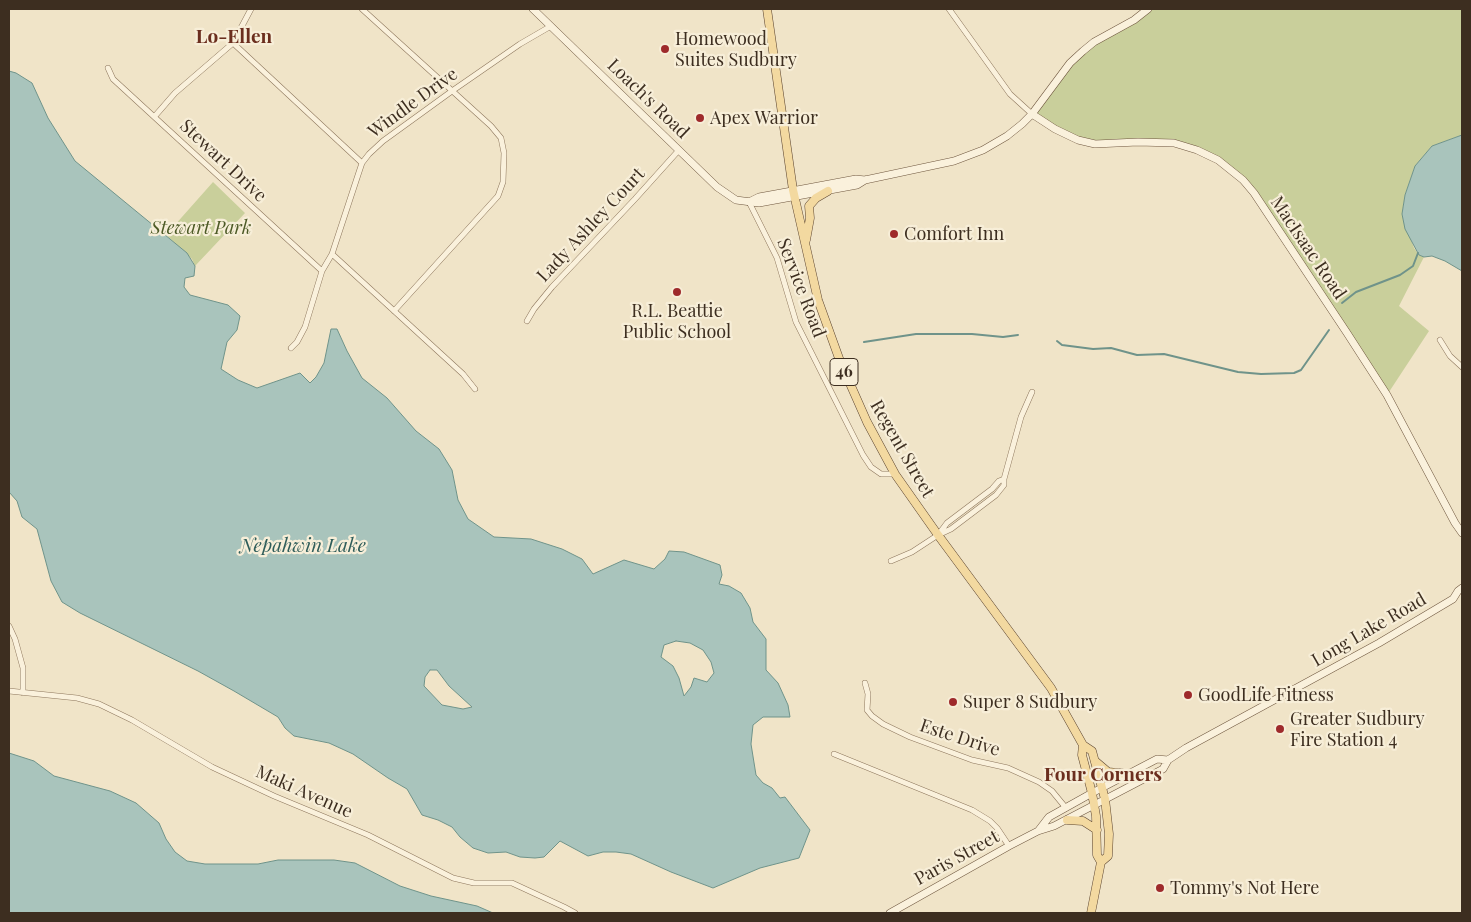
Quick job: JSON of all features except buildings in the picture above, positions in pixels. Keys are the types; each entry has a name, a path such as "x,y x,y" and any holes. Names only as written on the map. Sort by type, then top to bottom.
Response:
{"main road":[{"name":"Regent Street","path":"767,9 794,194 818,300 840,361 867,422 895,474 1051,688 1083,745 1092,751 1105,800 1108,824 1108,856 1101,862 1092,913"},
{"path":"806,244 810,218 809,206 816,198 828,191"},
{"name":"Regent Street","path":"1083,745 1082,755 1094,805 1097,855 1101,862"},
{"path":"1095,761 1108,772 1129,774"},
{"path":"1067,820 1083,821 1089,823 1097,830"}],"street":[{"path":"155,116 175,93 233,43 251,9"},
{"path":"362,9 491,126 501,138 504,153 503,182 498,196 394,311"},
{"name":"Loach's Road","path":"533,9 723,192 736,200 749,202"},
{"path":"948,9 1010,94 1032,114"},
{"path":"794,194 856,179 865,180 954,161 982,150 1007,136 1032,114 1070,63 1083,51 1094,42 1134,20 1148,9"},
{"name":"Windle Drive","path":"291,348 297,342 305,327 322,271 332,254 362,163 368,154 383,140 452,91 520,44 551,26"},
{"path":"233,43 362,163"},
{"name":"Stewart Drive","path":"108,68 113,79 322,271"},
{"name":"MacIsaac Road","path":"1032,114 1055,129 1095,144 1174,143 1197,150 1218,160 1243,180 1254,193 1387,395 1455,523 1462,532"},
{"name":"Lady Ashley Court","path":"527,321 534,308 552,287 679,150"},
{"path":"749,202 759,197 828,191 857,185 865,180"},
{"name":"Service Road","path":"749,202 777,258 796,322 863,455 871,468 881,474 895,474"},
{"path":"332,254 463,374 475,389"},
{"path":"1440,340 1450,356 1462,367"},
{"path":"891,561 912,552 938,535 947,523 1004,479 1021,417 1032,392"},
{"name":"Long Lake Road","path":"1453,599 1462,588"},
{"name":"Long Lake Road","path":"1094,805 1163,769 1168,760 1186,748 1351,659 1453,599 1462,598"},
{"path":"9,626 15,639 23,668 23,693"},
{"name":"Este Drive","path":"865,683 868,694 867,710 883,724 910,737 972,760 1008,768 1040,782 1052,791 1066,808"},
{"name":"Maki Avenue","path":"9,691 77,698 99,704 132,720 212,767 274,796 368,835 453,878 474,883 512,884 574,913"},
{"path":"834,754 972,810 990,821 997,828 1008,846"},
{"name":"Long Lake Road","path":"1092,793 1156,759 1168,760"},
{"name":"Paris Street","path":"1038,831 1049,817 1092,793"},
{"name":"Paris Street","path":"890,913 1008,846 1038,831 1067,820 1094,805"}],"green space":[{"path":"1148,9 1462,9 1462,135 1432,146 1415,166 1405,195 1402,214 1414,248 1419,255 1424,257 1399,306 1429,331 1387,395 1254,193 1230,168 1174,143 1110,145 1078,140 1032,114 1083,51"},
{"name":"Stewart Park","path":"213,182 245,213 195,266 192,259 166,235"}],"water":[{"name":"Nepahwin Lake","path":"9,71 32,83 48,118 75,161 187,253 195,266 194,276 185,278 184,287 190,295 228,305 240,316 237,330 227,342 221,369 238,380 257,388 300,373 310,383 324,363 331,329 337,329 362,378 387,398 416,431 439,449 452,470 458,500 468,519 494,537 531,539 562,549 582,559 593,574 624,560 654,569 665,559 669,551 684,552 720,565 722,575 719,584 729,586 741,593 750,608 753,622 766,639 766,670 778,683 788,705 790,717 763,717 753,725 751,744 756,775 763,783 772,788 780,798 785,797 810,830 799,858 760,868 713,888 631,854 603,852 588,856 560,841 544,857 535,858 520,857 506,852 488,853 473,848 452,827 422,815 407,789 353,754 329,743 294,736 285,728 278,717 234,691 62,602 51,581 37,529 22,517 17,501 9,492","holes":["676,641 690,643 703,650 711,662 714,673 707,682 694,678 691,687 684,696 679,678 673,666 661,657 664,645","430,670 437,670 449,686 472,707 463,709 442,705 424,686 425,677"]},
{"path":"1462,135 1462,271 1432,256 1424,257 1419,255 1405,229 1402,214 1405,195 1415,166 1432,146"},
{"path":"9,753 34,761 54,776 110,791 136,803 159,823 166,839 175,852 187,861 205,864 258,864 278,860 334,860 355,863 400,886 431,896 477,906 493,913 9,913"}],"waterway":[{"path":"1342,303 1356,292 1400,275 1413,266 1418,253"},
{"path":"1057,341 1062,345 1093,349 1111,348 1137,355 1164,354 1238,372 1261,374 1294,373 1301,370 1329,330"},
{"path":"864,342 916,334 972,334 1003,337 1018,335"}],"place":[{"name":"Homewood Suites Sudbury","path":"665,49"},
{"name":"Apex Warrior","path":"700,118"},
{"name":"Comfort Inn","path":"894,234"},
{"name":"R.L. Beattie Public School","path":"677,292"},
{"name":"GoodLife Fitness","path":"1188,695"},
{"name":"Super 8 Sudbury","path":"953,702"},
{"name":"Greater Sudbury Fire Station 4","path":"1280,729"},
{"name":"Tommy's Not Here","path":"1160,888"}],"district":[{"name":"Lo-Ellen","path":"234,37"},
{"name":"Four Corners","path":"1103,775"}]}
